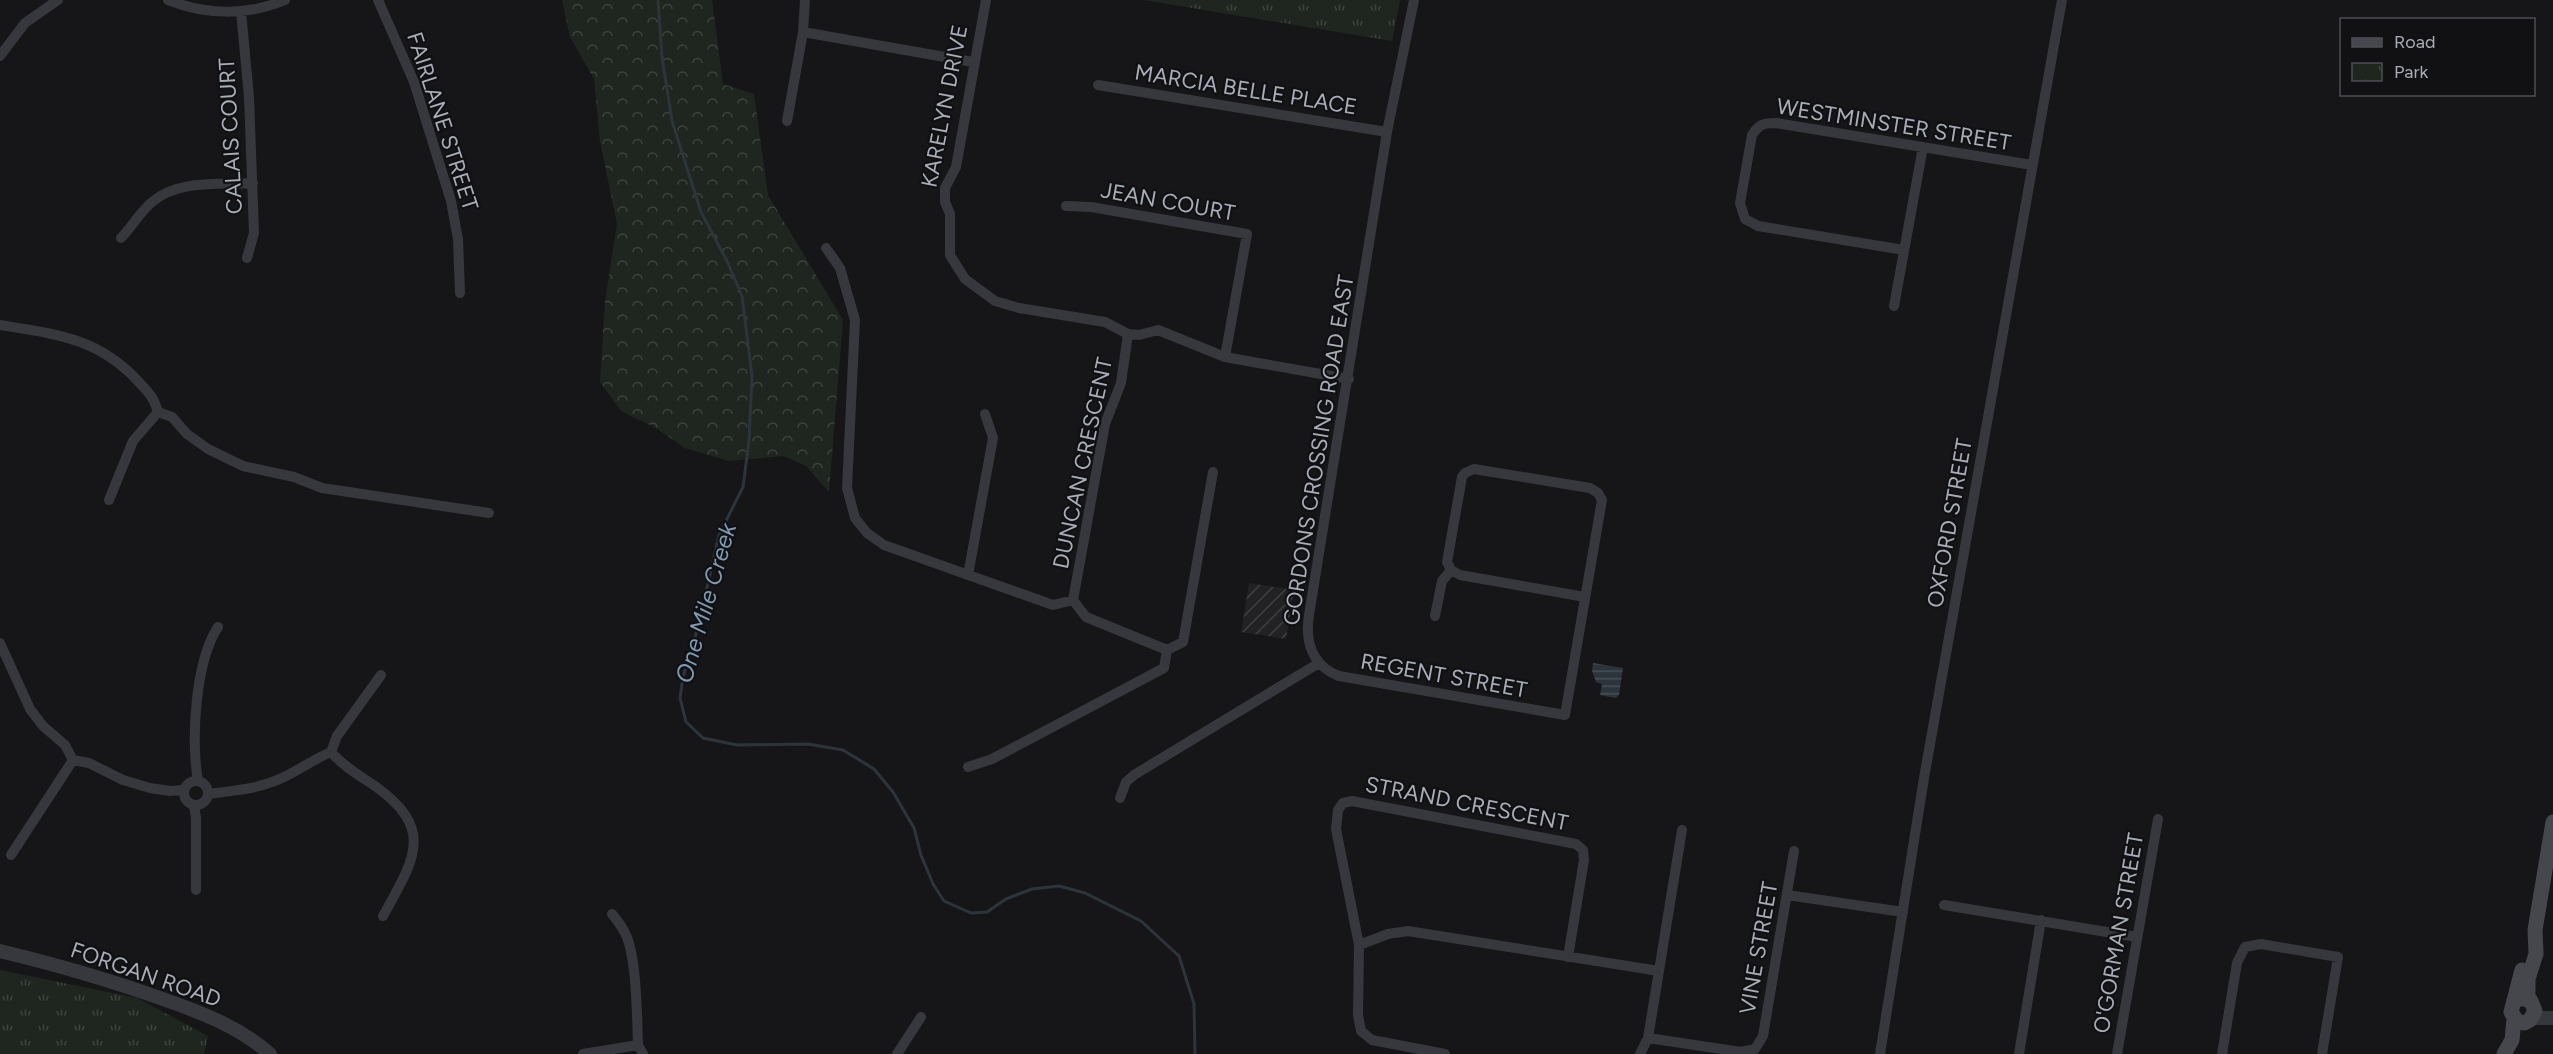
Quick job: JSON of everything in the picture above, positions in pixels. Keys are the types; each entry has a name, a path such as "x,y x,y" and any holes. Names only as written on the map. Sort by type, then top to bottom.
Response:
{"main road":[{"path":"2516,1054 2525,1011 2528,979 2536,954 2535,930 2553,822"},
{"path":"2504,1054 2525,1011"}],"street":[{"path":"0,56 25,23 58,0"},
{"path":"168,0 210,12 241,11 285,0"},
{"name":"FAIRLANE STREET","path":"378,0 414,82 451,201 458,239 460,293"},
{"path":"787,121 803,32 805,0"},
{"name":"KARELYN DRIVE","path":"986,0 973,62 956,167 945,188 945,202 950,214 950,255 965,279 995,301 1019,308 1105,322 1128,334"},
{"name":"GORDONS CROSSING ROAD EAST","path":"1320,663 1309,645 1308,625 1387,132 1414,0"},
{"name":"OXFORD STREET","path":"1880,1054 1924,778 2062,0"},
{"name":"CALAIS COURT","path":"241,11 249,97 254,233 247,258"},
{"path":"803,32 973,62"},
{"name":"MARCIA BELLE PLACE","path":"1098,85 1387,132"},
{"name":"WESTMINSTER STREET","path":"1904,250 1758,226 1745,219 1740,203 1752,135 1762,123 1776,123 2032,165"},
{"path":"1893,306 1923,147"},
{"path":"121,238 152,202 171,190 197,185 252,183"},
{"name":"JEAN COURT","path":"1066,206 1091,207 1247,234 1225,357"},
{"path":"826,248 840,268 855,320 847,488 855,518 867,533 884,545 1053,605 1073,600 1086,617 1167,650 1183,642 1213,472"},
{"path":"0,325 64,336 98,349 125,367 150,393 158,412 172,417 188,434 208,449 243,466 294,477 322,488 489,513"},
{"path":"1128,334 1139,335 1158,330 1225,357 1349,379"},
{"name":"DUNCAN CRESCENT","path":"1073,600 1106,424 1121,383 1128,334"},
{"path":"109,500 133,441 158,412"},
{"path":"968,576 993,438 985,414"},
{"path":"1479,468 1590,488 1598,494 1602,504 1585,597 1460,576 1451,570 1447,562 1462,477 1469,470 1479,468"},
{"path":"1435,616 1442,581 1451,570"},
{"name":"REGENT STREET","path":"1320,663 1331,672 1346,678 1565,715 1585,597"},
{"path":"198,781 188,784 184,790 187,801 194,805 205,802 208,794 207,787 198,781 196,767 198,693 206,650 218,627"},
{"path":"0,643 30,709 43,726 65,746 73,760 89,763 123,780 150,788 170,791 184,790"},
{"path":"968,767 992,759 1164,668 1167,650"},
{"path":"1120,798 1126,782 1134,775 1320,663"},
{"path":"332,752 337,736 381,675"},
{"path":"208,794 243,790 271,783 298,770 315,758 332,752"},
{"path":"332,752 339,761 396,801 405,812 411,825 414,842 413,857 383,916"},
{"path":"11,855 73,760"},
{"name":"STRAND CRESCENT","path":"1359,945 1336,828 1338,810 1343,803 1352,801 1576,844 1583,850 1584,860 1568,957"},
{"path":"194,805 196,890"},
{"name":"O'GORMAN STREET","path":"2117,1054 2158,819"},
{"path":"1640,1054 1648,1038 1682,830"},
{"name":"VINE STREET","path":"1648,1038 1741,1052 1756,1051 1763,1036 1794,851"},
{"path":"1787,895 1903,912"},
{"path":"1944,905 2137,937"},
{"path":"583,1054 640,1050 637,1003 629,945 626,934 612,914"},
{"path":"2019,1054 2041,921"},
{"path":"1445,1054 1372,1040 1361,1031 1358,1015 1359,945 1388,934 1408,931 1659,971"},
{"path":"2222,1054 2237,963 2245,947 2261,944 2338,957 2322,1054"},
{"name":"FORGAN ROAD","path":"0,951 85,973 216,1018 257,1042 270,1054"},
{"path":"2525,1011 2553,1011"},
{"path":"2525,1011 2553,1018"},
{"path":"897,1054 921,1017"}],"shaded area":[{"path":"1249,583 1294,590 1286,639 1241,632"},
{"path":"1593,663 1623,668 1619,695 1616,698 1600,695 1602,684 1596,682 1592,671"}],"green space":[{"path":"562,0 712,0 723,84 754,94 768,195 843,320 829,492 806,466 783,456 729,461 685,448 656,428 621,411 600,382 605,301 617,224 600,141 594,79 570,37"},
{"path":"1144,0 1400,0 1392,41"},
{"path":"0,970 137,998 208,1036 204,1054 0,1054"}],"waterway":[{"name":"One Mile Creek","path":"658,0 662,57 672,121 701,212 727,261 742,296 752,376 749,441 743,487 719,535 698,627 683,677 680,698 686,722 703,738 737,745 808,744 843,750 874,769 893,792 914,828 921,855 933,884 944,901 971,913 987,912 1006,899 1032,889 1059,886 1085,893 1141,921 1179,956 1194,1004 1195,1054"}]}
